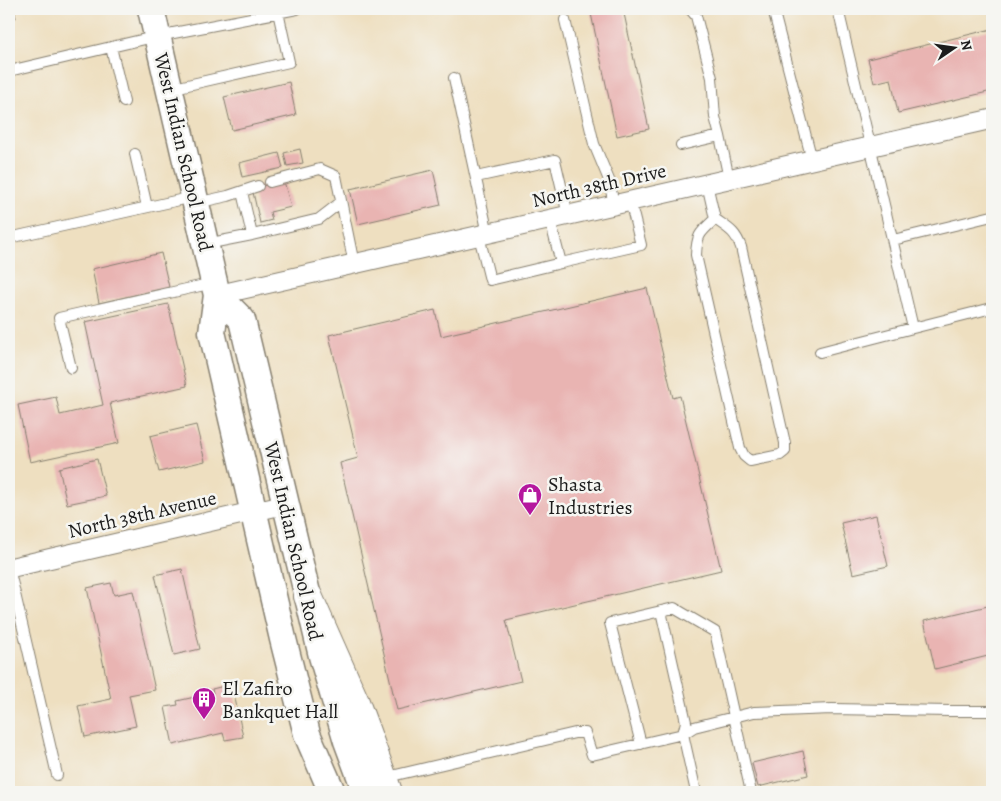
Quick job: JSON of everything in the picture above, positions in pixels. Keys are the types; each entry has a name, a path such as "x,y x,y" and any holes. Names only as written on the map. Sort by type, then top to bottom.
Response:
{"highway":[{"path":"308,596 355,702 379,787"}],"main road":[{"name":"West Indian School Road","path":"151,9 215,289 212,332 253,511 307,734 332,792"},
{"name":"West Indian School Road","path":"215,289 242,320 308,596"},
{"path":"307,734 313,792"}],"street":[{"name":"North 38th Drive","path":"215,289 354,264 992,119"},
{"name":"North 38th Avenue","path":"9,568 286,504"}],"lane":[{"path":"9,72 158,36 297,9"},
{"path":"690,9 696,16 712,78 715,117 729,178"},
{"path":"773,9 812,160"},
{"path":"838,9 913,328"},
{"path":"170,89 290,62 278,12"},
{"path":"454,78 476,177 490,280 641,245 622,203 609,180 594,144 565,20"},
{"path":"110,47 124,102"},
{"path":"681,145 720,136"},
{"path":"135,154 147,207"},
{"path":"476,177 555,160 568,215"},
{"path":"270,182 320,169 336,176 354,264"},
{"path":"707,184 715,219 737,236 741,248 786,443 785,451 780,455 750,461 744,456 740,448 696,256 700,233 715,219"},
{"path":"9,238 147,207 228,196 258,186"},
{"path":"242,192 252,235"},
{"path":"205,244 319,219 341,202"},
{"path":"893,240 992,216"},
{"path":"550,220 561,263"},
{"path":"71,368 59,318 215,289"},
{"path":"820,352 992,308"},
{"path":"9,568 57,775"},
{"path":"640,744 610,623 674,608 715,632 751,792"},
{"path":"661,611 686,722 683,734 696,792"},
{"path":"379,787 575,733 585,733 592,755 683,734 694,727 754,712 832,710 992,711"}],"building":[{"path":"9,9 14,9 16,18 9,20"},
{"path":"590,9 623,9 649,129 617,136"},
{"path":"992,29 992,91 898,113 891,79 874,83 868,59"},
{"path":"289,82 296,115 232,130 224,97"},
{"path":"300,149 303,163 287,166 284,153"},
{"path":"279,153 283,168 242,177 239,163"},
{"path":"433,170 441,205 358,224 350,189"},
{"path":"284,181 291,207 270,212 272,220 260,223 252,188"},
{"path":"161,253 169,287 99,303 92,269"},
{"name":"Shasta Industries","path":"647,288 673,398 680,396 721,570 506,620 521,681 397,710 340,463 358,458 329,335 435,310 441,336"},
{"path":"168,304 187,386 110,403 119,443 30,462 18,405 56,397 60,415 103,405 85,322"},
{"path":"196,425 205,461 159,472 150,436"},
{"path":"97,459 106,496 67,504 59,468"},
{"path":"876,515 888,566 853,574 841,523"},
{"path":"182,569 200,649 174,655 155,575"},
{"path":"111,583 114,595 133,591 155,690 129,695 136,726 85,737 78,706 111,699 87,588"},
{"path":"992,605 992,655 935,669 924,621"},
{"name":"El Zafiro Bankquet Hall","path":"232,684 243,737 225,740 223,733 173,745 165,707 178,705 177,701 213,693 212,689"},
{"path":"803,751 808,775 758,787 752,763"}],"place":[{"name":"Shasta Industries","path":"530,516"},
{"name":"El Zafiro Bankquet Hall","path":"204,720"}]}
